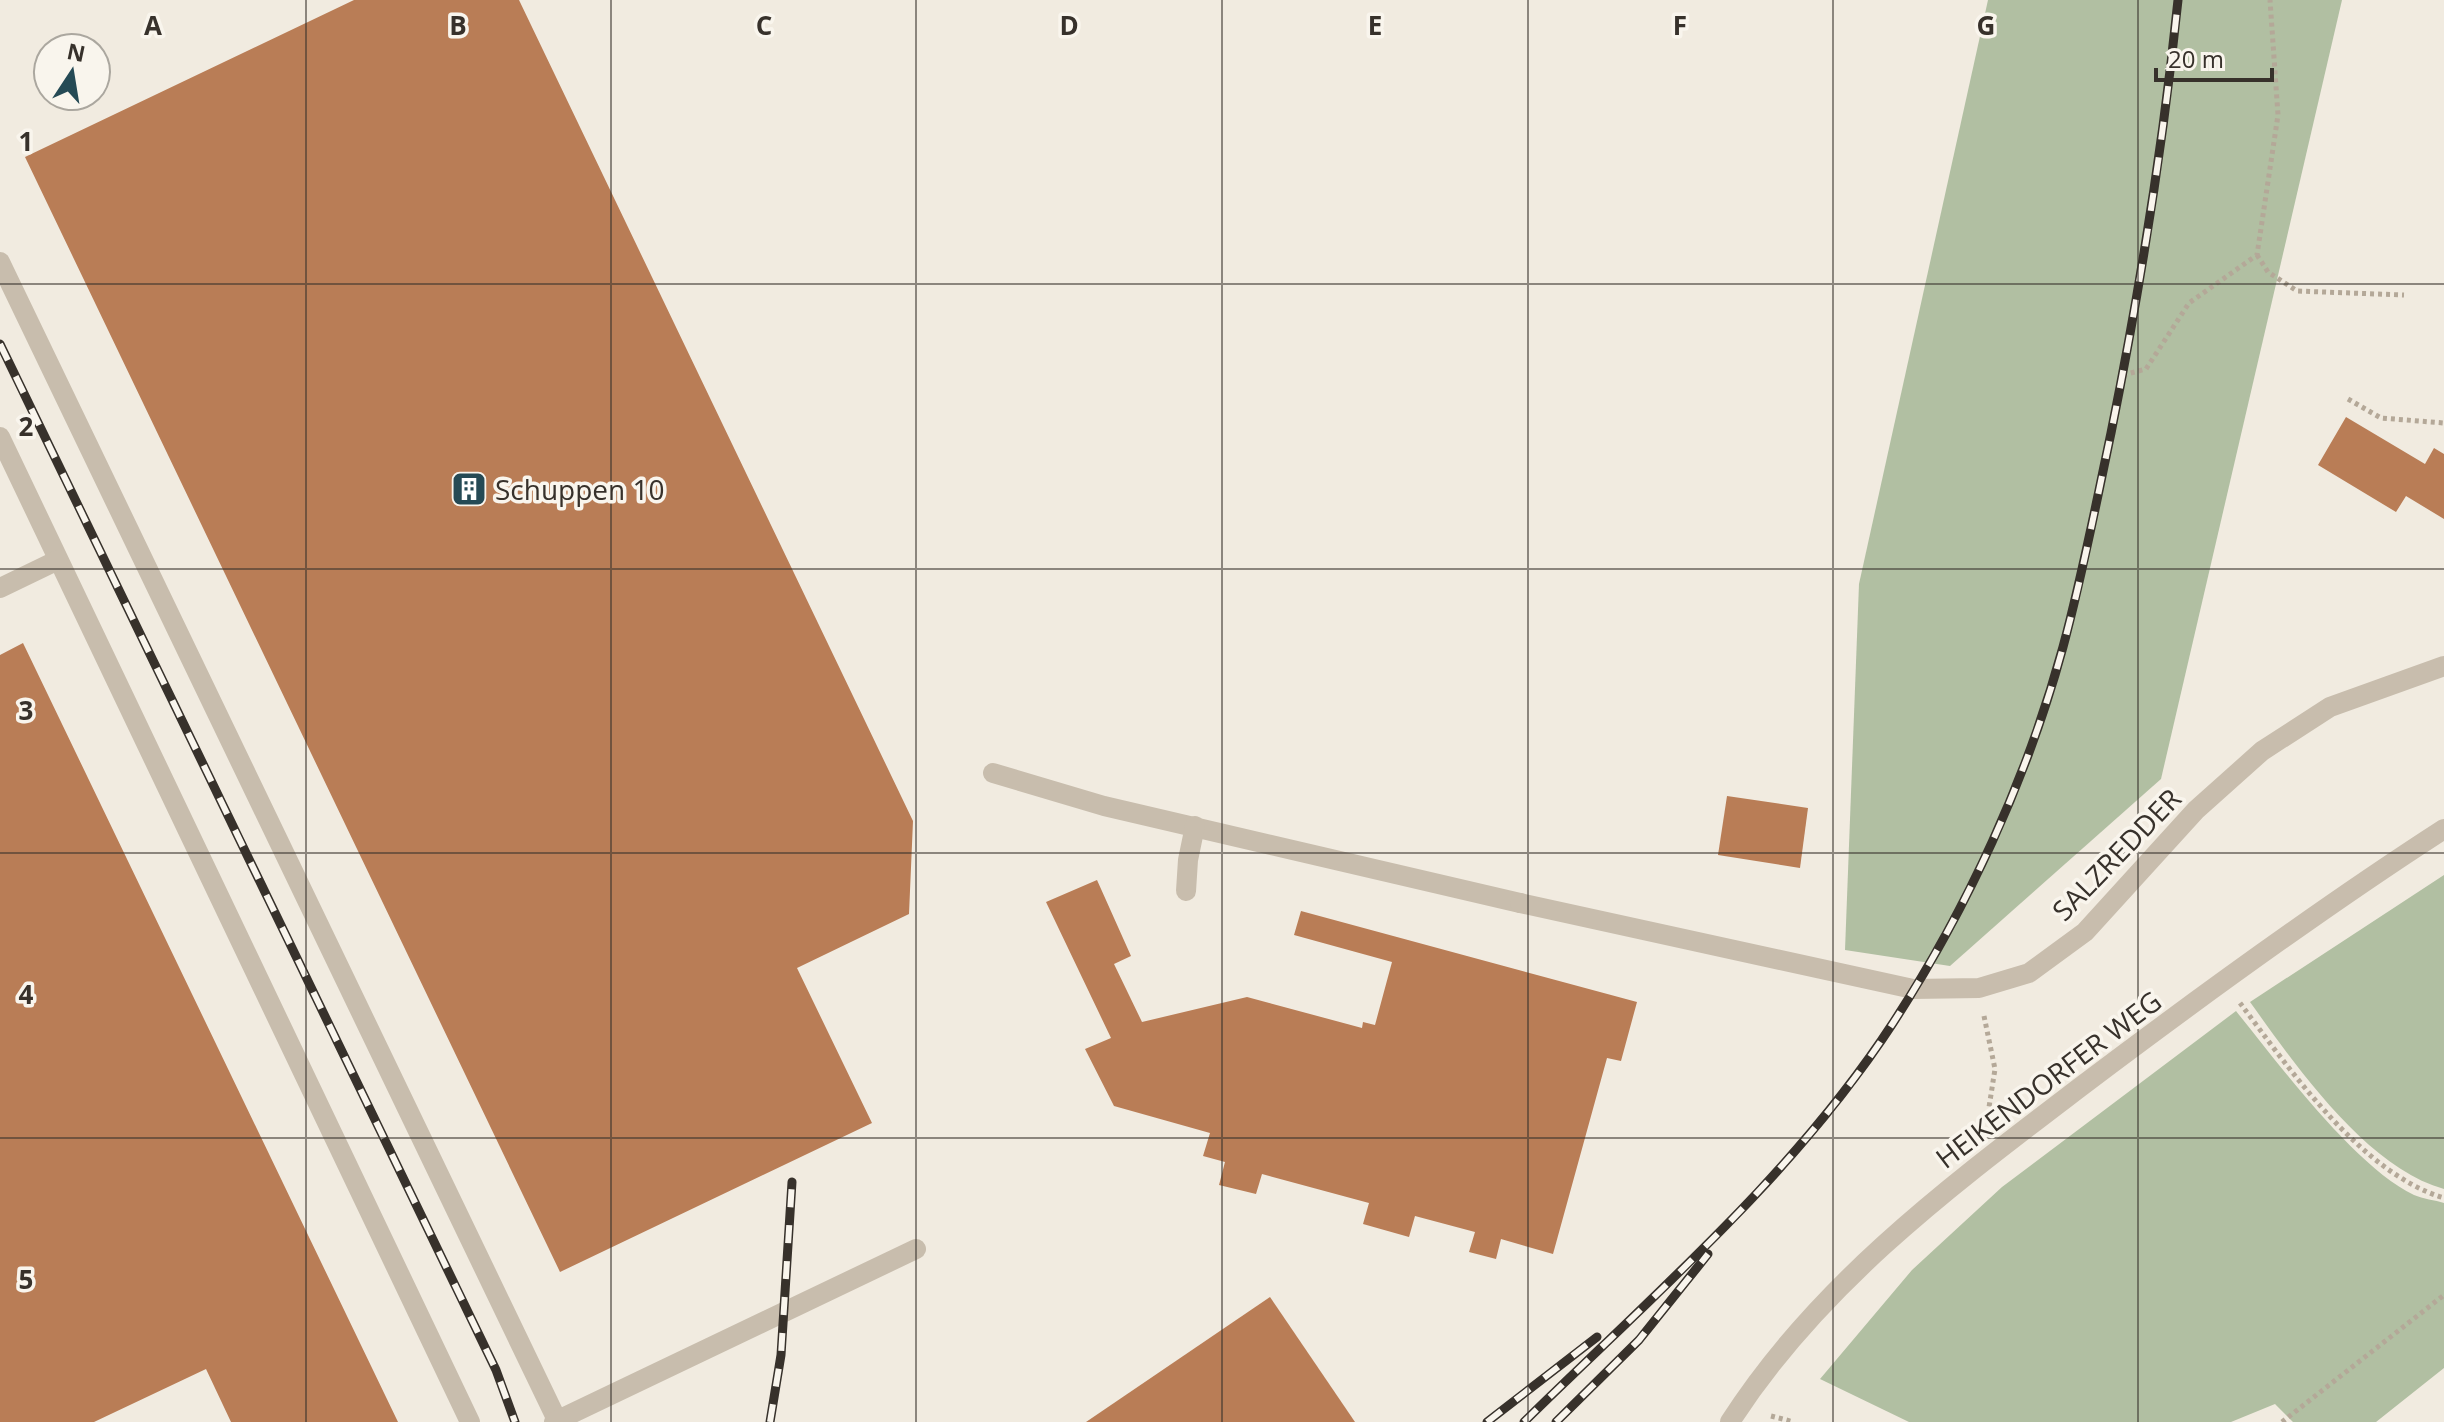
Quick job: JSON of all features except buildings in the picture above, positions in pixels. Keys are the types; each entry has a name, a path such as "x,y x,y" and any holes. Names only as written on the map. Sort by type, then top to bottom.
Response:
{"street":[{"path":"0,262 556,1421 916,1249"},
{"path":"0,437 470,1422"},
{"path":"0,588 58,560"},
{"name":"SALZREDDER","path":"993,773 1104,806 1520,903 1913,989 1979,988 2029,973 2085,932 2196,810 2262,751 2330,707 2444,666"},
{"path":"1186,891 1195,826"},
{"name":"HEIKENDORFER WEG","path":"1730,1422 1799,1329 1882,1245 1981,1163 2222,980 2444,829"}],"path":[{"path":"2270,0 2278,115 2257,255 2268,272 2297,291 2404,295"},
{"path":"2123,375 2146,369 2189,303 2257,255"},
{"path":"2348,399 2381,418 2444,423"},
{"path":"2222,980 2293,1073 2377,1163 2418,1190 2444,1198"},
{"path":"1984,1013 1995,1069 1989,1103"},
{"path":"2282,1422 2444,1295"}],"green space":[{"path":"1988,0 2342,0 2161,779 1950,966 1845,950 1859,584"},
{"path":"2444,875 2444,1189 2415,1177 2387,1160 2360,1137 2311,1083 2250,1002"},
{"path":"2236,1011 2295,1085 2367,1162 2414,1195 2444,1203 2444,1368 2376,1422 2293,1422 2275,1404 2231,1422 1909,1422 1820,1379 1912,1270 2002,1187"}],"railway":[{"path":"1524,1422 1719,1232 1812,1132 1854,1079 1920,980 1992,842 2032,745 2063,647 2083,567 2141,271 2178,0"},
{"path":"0,344 496,1370 515,1422"},
{"path":"770,1422 781,1355 792,1182"},
{"path":"1556,1422 1639,1340 1708,1254"},
{"path":"1487,1422 1597,1337"}],"place":[{"name":"Schuppen 10","path":"469,489"}]}
